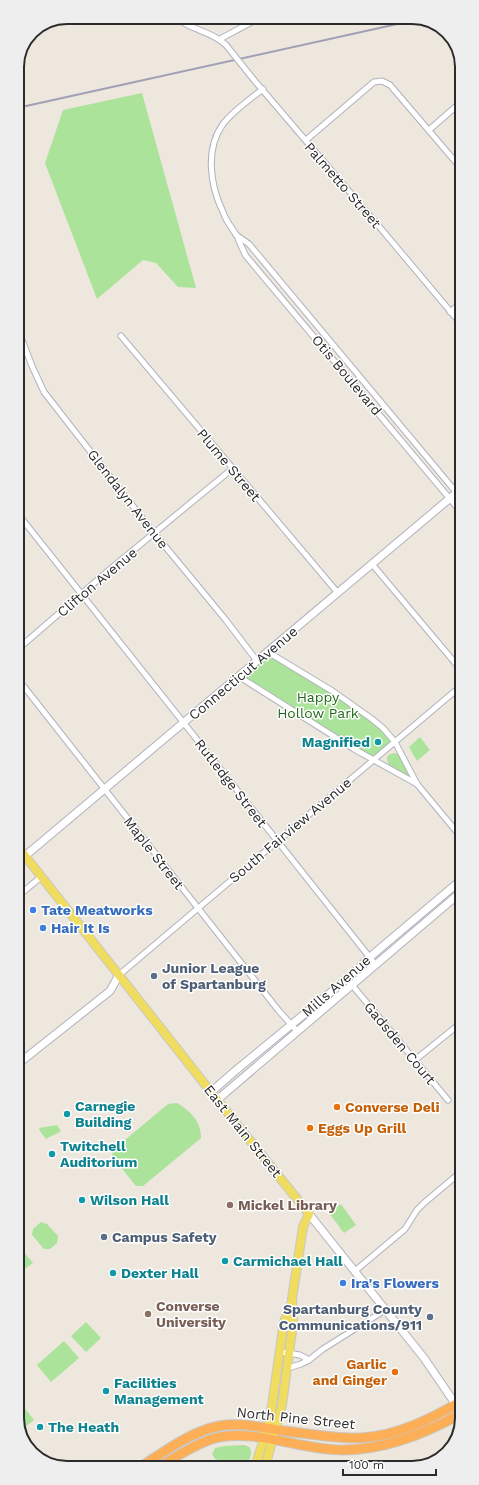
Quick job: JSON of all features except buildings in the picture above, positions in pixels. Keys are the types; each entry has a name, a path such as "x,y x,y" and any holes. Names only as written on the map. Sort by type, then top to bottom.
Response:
{"highway":[{"name":"North Pine Street","path":"150,1461 180,1442 206,1430 220,1426 234,1424 248,1425 343,1438 374,1437 392,1433 415,1425 455,1405"},
{"name":"North Pine Street","path":"170,1461 186,1451 212,1439 237,1436 268,1439 318,1448 339,1450 373,1448 391,1444 422,1433 455,1418"}],"main road":[{"name":"East Main Street","path":"25,856 217,1100 309,1214"},
{"path":"271,1429 284,1322 292,1299 303,1228 309,1214"},
{"path":"257,1461 282,1405 293,1324 292,1299"},
{"path":"266,1461 268,1439"}],"street":[{"path":"184,24 220,39 248,24"},
{"name":"Palmetto Street","path":"220,39 455,317"},
{"path":"306,140 374,82 382,81 390,85 455,161"},
{"name":"Otis Boulevard","path":"263,89 229,117 217,134 214,143 212,165 214,187 222,212 236,235 246,256 455,505"},
{"path":"429,130 455,107"},
{"name":"Otis Boulevard","path":"236,235 249,244 455,489"},
{"path":"450,312 455,308"},
{"name":"Plume Street","path":"121,336 338,593"},
{"name":"Glendalyn Avenue","path":"24,345 44,392 257,661"},
{"name":"Clifton Avenue","path":"24,644 81,594 232,469"},
{"name":"Connecticut Avenue","path":"25,856 238,676 455,496"},
{"name":"Rutledge Street","path":"24,522 375,964"},
{"path":"372,564 455,663"},
{"path":"268,652 334,692 382,728 395,742 417,784 455,830"},
{"path":"238,676 374,760 417,784"},
{"name":"Maple Street","path":"24,687 104,790 297,1031"},
{"name":"South Fairview Avenue","path":"119,975 197,907 455,691"},
{"path":"24,891 41,877"},
{"name":"Mills Avenue","path":"211,1092 235,1070 347,979 370,957 455,885"},
{"name":"Mills Avenue","path":"217,1100 455,897"},
{"path":"24,1059 110,991 119,975"},
{"name":"Gadsden Court","path":"347,979 448,1100"},
{"path":"415,1060 455,1028"},
{"path":"355,1271 405,1229 417,1210 455,1177"},
{"name":"East Main Street","path":"309,1214 455,1398"},
{"path":"288,1368 309,1360 323,1349 385,1310"},
{"path":"281,1352 290,1353 309,1360"}],"green space":[{"path":"142,93 196,288 178,287 156,263 143,260 97,299 45,163 63,110"},
{"name":"Happy Hollow Park","path":"268,652 372,719 395,742 374,760 238,676"},
{"path":"420,737 430,750 417,761 409,747"},
{"path":"395,753 399,755 409,773 408,776 397,772 387,761 387,757 390,754"},
{"path":"177,1103 194,1117 201,1132 201,1138 143,1186 136,1186 112,1156 113,1150 168,1104"},
{"path":"57,1125 61,1131 46,1139 39,1128"},
{"path":"341,1204 356,1225 344,1233 329,1213"},
{"path":"41,1222 47,1224 58,1236 57,1243 50,1249 44,1249 32,1235 33,1229"},
{"path":"24,1252 33,1263 24,1270"},
{"path":"86,1322 101,1338 86,1352 71,1336"},
{"path":"64,1341 79,1358 51,1382 37,1365"},
{"path":"24,1407 34,1420 25,1427"},
{"path":"224,1446 248,1446 251,1451 248,1461 222,1461 215,1459 212,1454 215,1448"}],"railway":[{"path":"24,106 397,24"}],"place":[{"name":"Magnified","path":"378,742"},
{"name":"Tate Meatworks","path":"33,910"},
{"name":"Hair It Is","path":"43,928"},
{"name":"Junior League of Spartanburg","path":"154,976"},
{"name":"Converse Deli","path":"337,1107"},
{"name":"Carnegie Building","path":"67,1114"},
{"name":"Eggs Up Grill","path":"310,1128"},
{"name":"Twitchell Auditorium","path":"52,1154"},
{"name":"Wilson Hall","path":"82,1200"},
{"name":"Mickel Library","path":"230,1205"},
{"name":"Campus Safety","path":"104,1237"},
{"name":"Carmichael Hall","path":"225,1261"},
{"name":"Dexter Hall","path":"113,1273"},
{"name":"Ira's Flowers","path":"343,1283"},
{"name":"Converse University","path":"148,1314"},
{"name":"Spartanburg County Communications/911","path":"430,1317"},
{"name":"Garlic and Ginger","path":"395,1372"},
{"name":"Facilities Management","path":"106,1391"},
{"name":"The Heath","path":"40,1427"}]}
